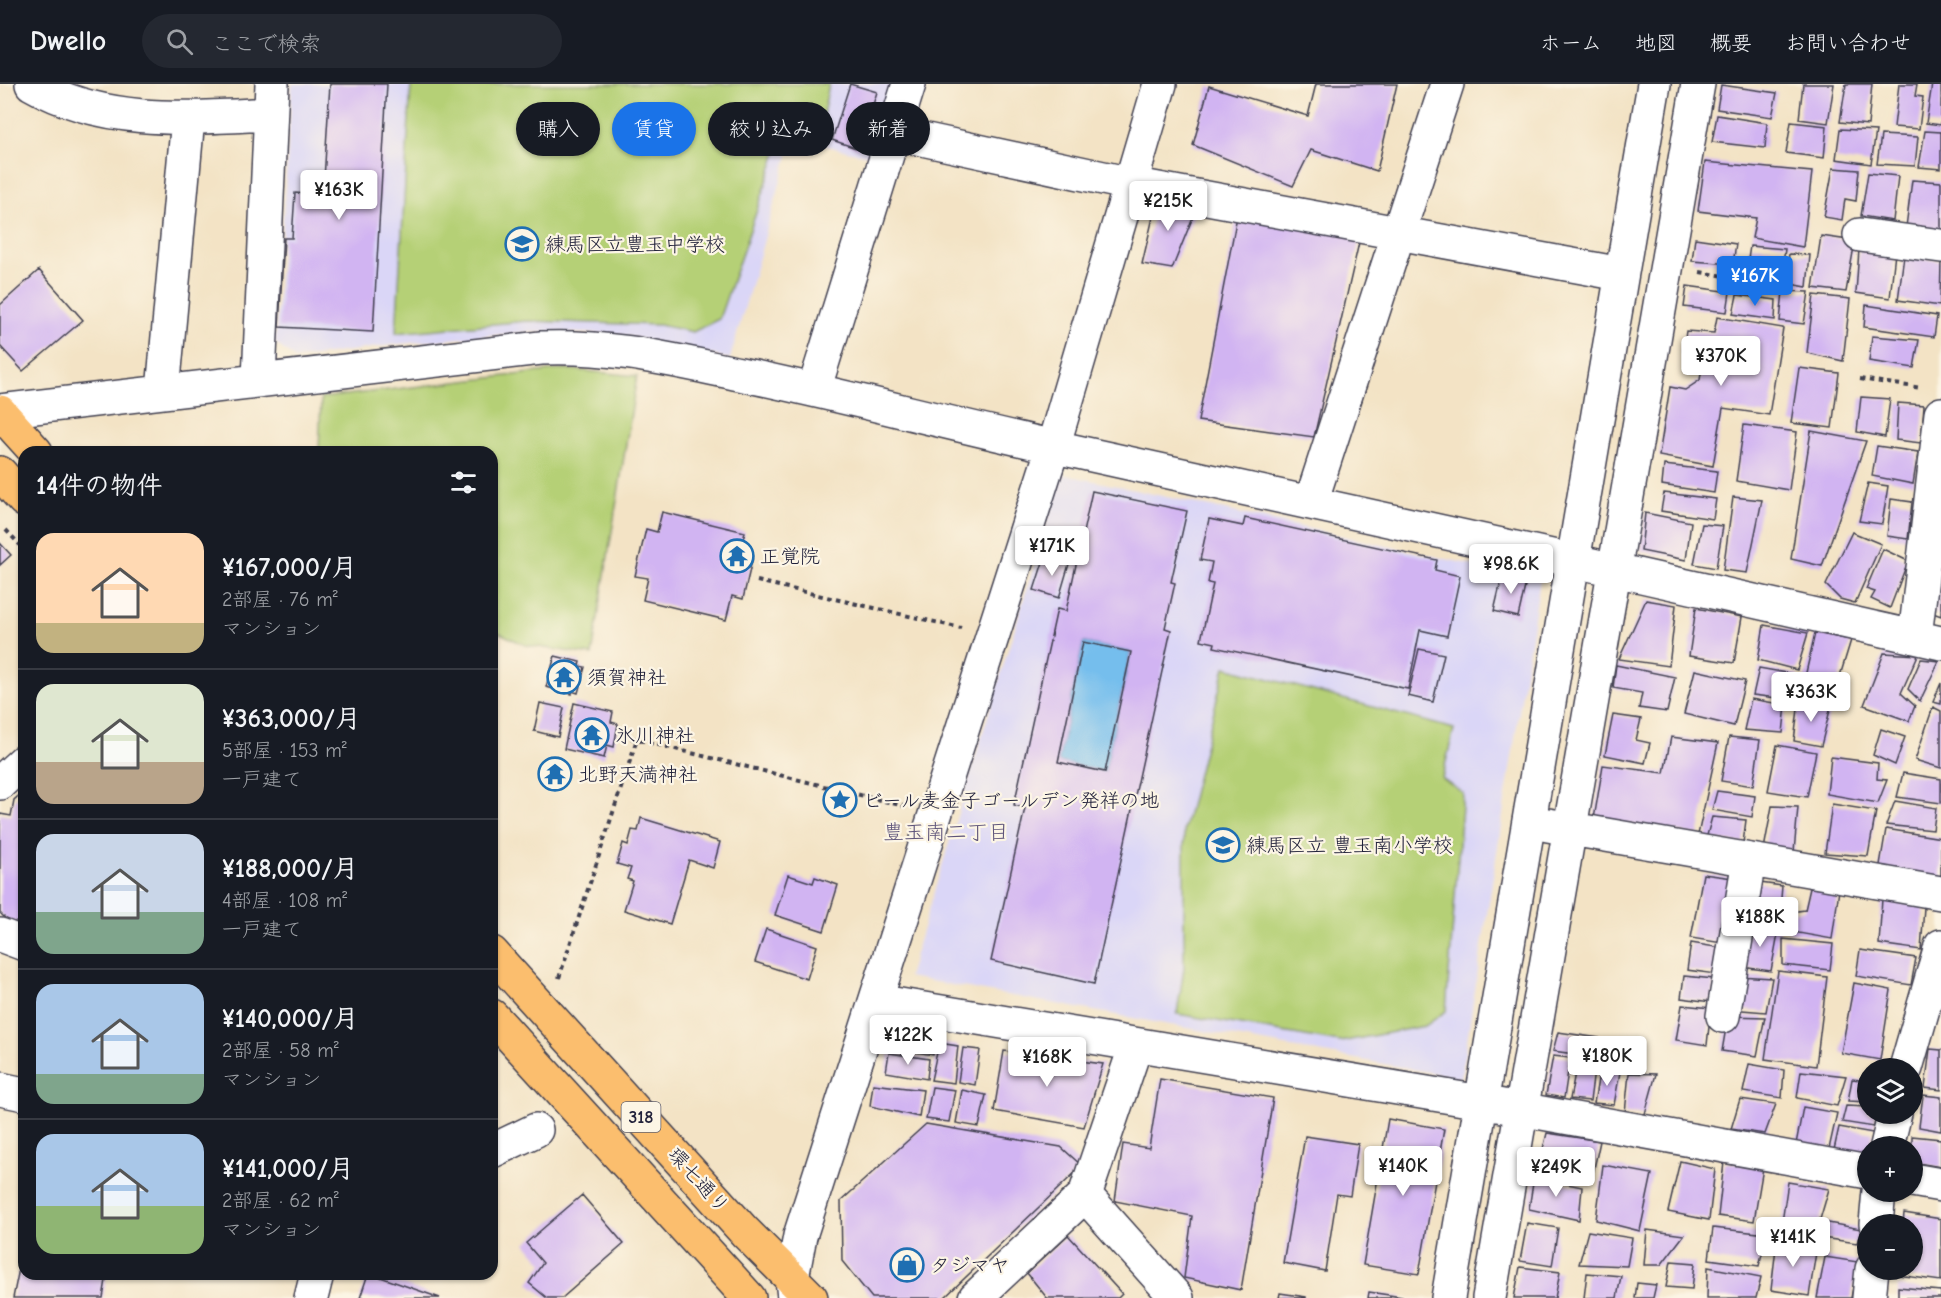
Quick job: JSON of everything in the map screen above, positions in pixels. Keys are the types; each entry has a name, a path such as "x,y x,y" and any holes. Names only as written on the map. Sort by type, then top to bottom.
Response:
{"main road":[{"path":"0,412 31,446"},
{"path":"0,473 18,493"},
{"name":"環七通り","path":"498,960 799,1291"},
{"name":"318","path":"498,1023 749,1298"}],"street":[{"path":"32,84 64,99 111,112 188,118 271,99 259,379"},
{"path":"903,102 909,84"},
{"path":"799,1291 800,1236 1053,447 1160,84"},
{"path":"1311,502 1447,84"},
{"path":"1448,1298 1654,84"},
{"path":"1489,1298 1698,84"},
{"path":"163,391 188,118"},
{"path":"930,141 1131,184 1621,274"},
{"path":"814,390 887,156"},
{"path":"1860,235 1941,246"},
{"path":"0,412 259,379 541,348 583,346 628,351 814,390 1053,447 1311,502 1928,640 1935,402"},
{"path":"0,783 18,766"},
{"path":"1528,821 1941,893"},
{"path":"1723,1016 1749,860"},
{"path":"0,935 18,942"},
{"path":"1912,1058 1930,1026 1941,946"},
{"path":"876,1001 1481,1102 1857,1170"},
{"path":"975,1298 1084,1195 1136,1045"},
{"path":"0,1089 18,1093"},
{"path":"498,1148 536,1130"},
{"path":"1923,1182 1941,1185"},
{"path":"1084,1195 1177,1298"},
{"path":"311,1298 316,1280"},
{"path":"1869,1298 1871,1280"}],"path":[{"path":"1666,266 1774,284"},
{"path":"1860,379 1935,402"},
{"path":"3,526 18,542"},
{"path":"757,581 965,629"},
{"path":"632,738 909,807"},
{"path":"556,987 637,739"}],"shaded area":[{"name":"練馬区立豊玉中学校","path":"292,84 893,84 887,102 846,102 846,151 834,148 834,102 708,102 708,156 788,156 730,359 618,334 527,332 399,344 295,359 275,343"},
{"name":"練馬区立 豊玉南小学校","path":"1062,474 1540,580 1461,1078 908,977"}],"green space":[{"path":"411,84 829,84 826,102 708,102 708,156 776,156 719,319 693,332 659,325 526,321 396,333"},
{"path":"565,369 637,376 592,655 525,645 498,633 498,446 319,446 321,398"},
{"path":"1225,667 1454,729 1442,778 1463,793 1446,1011 1425,1026 1340,1042 1177,1014 1184,968 1184,830"}],"water":[{"path":"1083,642 1131,652 1105,772 1058,762"}],"building":[{"path":"330,84 387,84 373,332 279,327 284,238 292,238 295,193 323,195"},
{"path":"850,84 877,92 874,102 846,102 846,145 834,141 834,134"},
{"path":"1316,84 1397,84 1377,171 1311,150 1293,186 1193,145 1209,86 1308,116"},
{"path":"1803,84 1834,84 1828,123 1799,119"},
{"path":"1846,84 1872,84 1868,125 1840,122"},
{"path":"1899,84 1917,84 1915,96 1923,97 1919,129 1894,127"},
{"path":"1932,84 1941,84 1941,125 1926,123"},
{"path":"1721,85 1777,93 1772,117 1717,109"},
{"path":"1717,115 1767,123 1765,148 1712,142"},
{"path":"1791,122 1827,126 1824,158 1786,153"},
{"path":"1840,129 1876,131 1871,164 1836,159"},
{"path":"1925,131 1941,132 1941,169 1919,167"},
{"path":"1881,135 1918,137 1915,166 1877,164"},
{"path":"1705,162 1812,172 1803,247 1752,238 1756,218 1698,211"},
{"path":"1833,168 1859,170 1856,201 1845,199 1842,220 1824,217"},
{"path":"1868,173 1898,176 1893,221 1861,216"},
{"path":"1912,180 1941,182 1941,232 1906,227"},
{"path":"1158,196 1197,207 1172,269 1142,264"},
{"path":"1237,216 1361,234 1314,437 1198,421"},
{"path":"1821,236 1855,241 1846,292 1813,288"},
{"path":"1695,238 1736,244 1733,264 1692,261"},
{"path":"1750,246 1785,249 1782,271 1747,266"},
{"path":"1859,249 1895,253 1890,298 1856,293"},
{"path":"1789,254 1810,255 1807,287 1785,283"},
{"path":"1904,256 1941,261 1940,306 1898,300"},
{"path":"39,270 83,320 23,371 0,346 0,305"},
{"path":"1687,286 1730,292 1727,312 1684,307"},
{"path":"1783,291 1809,292 1804,324 1780,321"},
{"path":"1737,295 1776,300 1775,320 1733,314"},
{"path":"1814,295 1850,299 1843,361 1807,353"},
{"path":"1866,305 1937,316 1934,337 1864,327"},
{"path":"1717,317 1783,328 1769,415 1723,408 1713,466 1659,456 1670,387 1685,390 1700,380 1704,353 1683,351 1686,331 1714,333"},
{"path":"1872,336 1919,340 1914,368 1869,361"},
{"path":"1799,368 1839,373 1832,428 1791,423"},
{"path":"1861,397 1890,399 1885,437 1857,432"},
{"path":"1898,403 1924,405 1921,443 1896,440"},
{"path":"1744,425 1797,432 1789,490 1736,481"},
{"path":"1811,431 1866,441 1822,566 1791,559"},
{"path":"1877,446 1918,452 1913,484 1872,476"},
{"path":"1664,465 1717,471 1714,493 1662,485"},
{"path":"1868,483 1888,486 1882,524 1859,521"},
{"path":"1092,491 1187,511 1171,582 1175,583 1165,628 1171,630 1094,984 991,961 1025,808 1014,805 1057,609 1066,611","holes":["1083,642 1131,652 1105,772 1058,762"]},
{"path":"1664,493 1716,499 1713,519 1661,511"},
{"path":"1733,497 1762,500 1747,573 1723,570"},
{"path":"1891,499 1912,502 1908,539 1887,536"},
{"path":"662,512 745,532 740,553 753,556 743,599 732,596 726,620 643,600 648,578 635,576 646,529 657,532"},
{"path":"1645,513 1691,522 1686,560 1641,551"},
{"path":"1245,518 1437,560 1435,570 1460,576 1447,636 1420,630 1408,689 1214,647 1215,643 1201,640 1213,584 1208,583 1212,562 1200,560 1209,519 1243,526"},
{"path":"1702,524 1723,526 1716,568 1694,564"},
{"path":"1852,532 1881,544 1855,603 1840,599 1826,585"},
{"path":"0,543 11,555 0,565"},
{"path":"1883,549 1908,561 1890,608 1871,599 1875,592 1866,589"},
{"path":"1045,556 1069,564 1059,598 1034,590"},
{"path":"1941,556 1941,581 1936,581"},
{"path":"1503,573 1527,578 1518,617 1494,611"},
{"path":"1938,587 1941,588 1941,616 1933,613"},
{"path":"1646,600 1676,605 1669,666 1619,659"},
{"path":"1696,608 1742,617 1734,663 1689,656"},
{"path":"1764,625 1808,633 1797,670 1758,660"},
{"path":"1815,633 1851,640 1832,702 1801,695"},
{"path":"1419,649 1444,654 1433,702 1408,696"},
{"path":"1884,653 1918,655 1901,693 1915,706 1909,721 1864,705"},
{"path":"555,656 580,662 579,666 585,667 578,693 572,691 572,694 546,687"},
{"path":"1921,659 1939,661 1920,701 1908,689"},
{"path":"1616,665 1675,677 1667,712 1639,708 1642,693 1613,688"},
{"path":"1759,668 1798,675 1792,700 1753,695"},
{"path":"1695,670 1745,681 1734,726 1684,714"},
{"path":"1941,683 1941,704 1933,702"},
{"path":"1751,699 1786,705 1783,733 1744,730"},
{"path":"1799,701 1831,706 1821,746 1794,741"},
{"path":"540,703 564,708 558,737 534,731"},
{"name":"氷川神社","path":"574,703 613,712 611,722 618,724 614,747 607,745 604,758 564,749"},
{"path":"1933,707 1941,711 1941,768 1915,760"},
{"path":"1613,715 1641,719 1636,740 1650,743 1645,763 1605,755"},
{"path":"1881,729 1905,737 1895,765 1873,755"},
{"path":"1671,737 1718,743 1698,835 1594,819 1603,765 1664,773"},
{"path":"1729,737 1760,740 1753,786 1721,781"},
{"path":"1777,745 1816,752 1807,797 1768,791"},
{"path":"1831,757 1878,763 1877,779 1887,780 1878,803 1827,794"},
{"path":"1903,773 1941,779 1941,803 1897,797"},
{"path":"1717,791 1755,796 1752,817 1712,810"},
{"path":"18,796 18,923 8,921 0,913 0,814 11,816 14,800"},
{"path":"1895,801 1936,808 1933,830 1886,825"},
{"path":"1832,804 1876,811 1868,856 1825,853"},
{"path":"1772,806 1798,807 1794,852 1764,849"},
{"path":"1712,817 1746,820 1743,843 1706,839"},
{"path":"641,818 720,842 713,868 689,860 670,924 624,910 633,881 627,879 631,868 617,864 623,843 628,845 632,830 638,831"},
{"path":"1886,829 1941,838 1941,882 1879,871"},
{"path":"1703,874 1733,878 1722,943 1691,938"},
{"path":"788,875 813,883 815,877 838,885 824,931 775,915"},
{"path":"1753,882 1782,886 1779,923 1748,918"},
{"path":"1810,888 1839,890 1832,939 1787,931 1790,912 1805,910"},
{"path":"1882,899 1924,907 1921,950 1879,944"},
{"path":"1749,926 1779,928 1771,971 1741,967"},
{"path":"766,929 817,946 807,979 755,962"},
{"path":"1783,939 1833,944 1830,970 1783,965"},
{"path":"1691,943 1722,948 1716,974 1687,970"},
{"path":"1860,950 1916,958 1911,985 1856,976"},
{"path":"1778,971 1827,977 1816,1066 1765,1059"},
{"path":"1684,976 1714,979 1711,1002 1681,998"},
{"path":"1738,976 1772,978 1766,1012 1730,1009"},
{"path":"1854,983 1891,990 1880,1058 1841,1053"},
{"path":"1682,1005 1711,1008 1707,1045 1676,1040"},
{"path":"1728,1016 1765,1017 1757,1056 1722,1051"},
{"path":"894,1027 935,1032 933,1055 891,1048"},
{"path":"1558,1032 1599,1038 1596,1057 1553,1051"},
{"path":"1606,1039 1635,1041 1631,1067 1601,1063"},
{"path":"939,1043 958,1046 954,1083 931,1080"},
{"path":"963,1048 980,1050 975,1085 958,1082"},
{"path":"1930,1049 1941,1050 1941,1090 1925,1088"},
{"path":"1004,1051 1103,1064 1084,1127 994,1111"},
{"path":"889,1053 929,1059 927,1079 886,1072"},
{"path":"1553,1056 1570,1058 1564,1098 1546,1095"},
{"path":"1577,1062 1595,1063 1590,1101 1570,1099"},
{"path":"1749,1064 1784,1070 1782,1098 1743,1092"},
{"path":"1600,1068 1620,1072 1614,1105 1594,1103"},
{"path":"1801,1071 1846,1076 1837,1106 1797,1098"},
{"path":"1629,1073 1656,1074 1645,1114 1625,1113"},
{"path":"1160,1079 1273,1098 1241,1290 1184,1278 1192,1216 1115,1201 1123,1144 1149,1148"},
{"path":"1852,1079 1857,1080 1857,1101 1848,1101"},
{"path":"873,1084 923,1090 919,1117 870,1106"},
{"path":"932,1087 955,1090 949,1122 926,1119"},
{"path":"962,1090 986,1095 979,1127 956,1123"},
{"path":"1923,1095 1941,1097 1941,1131 1919,1127 1919,1124 1923,1124"},
{"path":"1740,1099 1776,1104 1765,1134 1731,1129"},
{"path":"1846,1106 1857,1106 1857,1124 1874,1124 1874,1127 1842,1122"},
{"path":"1803,1107 1837,1113 1829,1149 1796,1144"},
{"path":"1388,1119 1444,1129 1419,1274 1363,1265"},
{"path":"926,1124 1061,1147 1082,1166 944,1298 872,1298 842,1261 841,1201"},
{"path":"1839,1127 1873,1133 1872,1136 1857,1136 1857,1154 1834,1150"},
{"path":"1547,1133 1600,1141 1592,1178 1539,1165"},
{"path":"1305,1136 1358,1144 1350,1196 1337,1194 1325,1271 1283,1263"},
{"path":"1923,1137 1941,1139 1941,1167 1923,1164"},
{"path":"1680,1161 1715,1169 1709,1220 1668,1212"},
{"path":"1724,1162 1763,1168 1754,1221 1718,1216"},
{"path":"1603,1165 1652,1174 1640,1231 1596,1220"},
{"path":"1534,1177 1582,1187 1579,1220 1529,1209"},
{"path":"1788,1182 1829,1189 1816,1233 1781,1229"},
{"path":"582,1195 624,1244 562,1298 547,1298 529,1283 543,1263 526,1243"},
{"path":"1923,1216 1941,1219 1941,1281 1923,1278"},
{"path":"1823,1222 1857,1228 1857,1243 1822,1238"},
{"path":"1527,1223 1558,1228 1552,1266 1520,1261"},
{"path":"1713,1228 1767,1234 1759,1266 1709,1259"},
{"path":"1647,1230 1684,1235 1661,1265 1644,1265"},
{"path":"1588,1231 1632,1238 1627,1266 1579,1264"},
{"path":"1068,1235 1122,1294 1118,1298 1047,1298 1027,1273"},
{"path":"1777,1239 1817,1246 1809,1296 1771,1290"},
{"path":"1825,1257 1857,1262 1851,1298 1817,1298"},
{"path":"1671,1261 1695,1263 1692,1289 1666,1287"},
{"path":"1520,1267 1560,1272 1555,1298 1514,1298"},
{"path":"1708,1267 1761,1277 1756,1298 1707,1298"},
{"path":"1587,1273 1621,1276 1617,1298 1584,1298"},
{"path":"18,1274 18,1280 106,1280 103,1298 13,1298"},
{"path":"366,1280 389,1280 440,1298 360,1298"},
{"path":"1637,1283 1656,1285 1653,1298 1635,1298"},
{"path":"1898,1287 1941,1291 1941,1298 1898,1298"},
{"path":"1369,1292 1402,1297 1402,1298 1368,1298"},
{"path":"1280,1293 1306,1297 1306,1298 1279,1298"}],"place":[{"name":"練馬区立豊玉中学校","path":"522,244"},
{"name":"正覚院","path":"737,556"},
{"name":"須賀神社","path":"564,677"},
{"name":"氷川神社","path":"592,735"},
{"name":"北野天満神社","path":"555,774"},
{"name":"ビール麦金子ゴールデン発祥の地","path":"840,800"},
{"name":"練馬区立 豊玉南小学校","path":"1223,845"},
{"name":"タジマヤ","path":"907,1265"}],"district":[{"name":"豊玉南二丁目","path":"946,832"}]}
